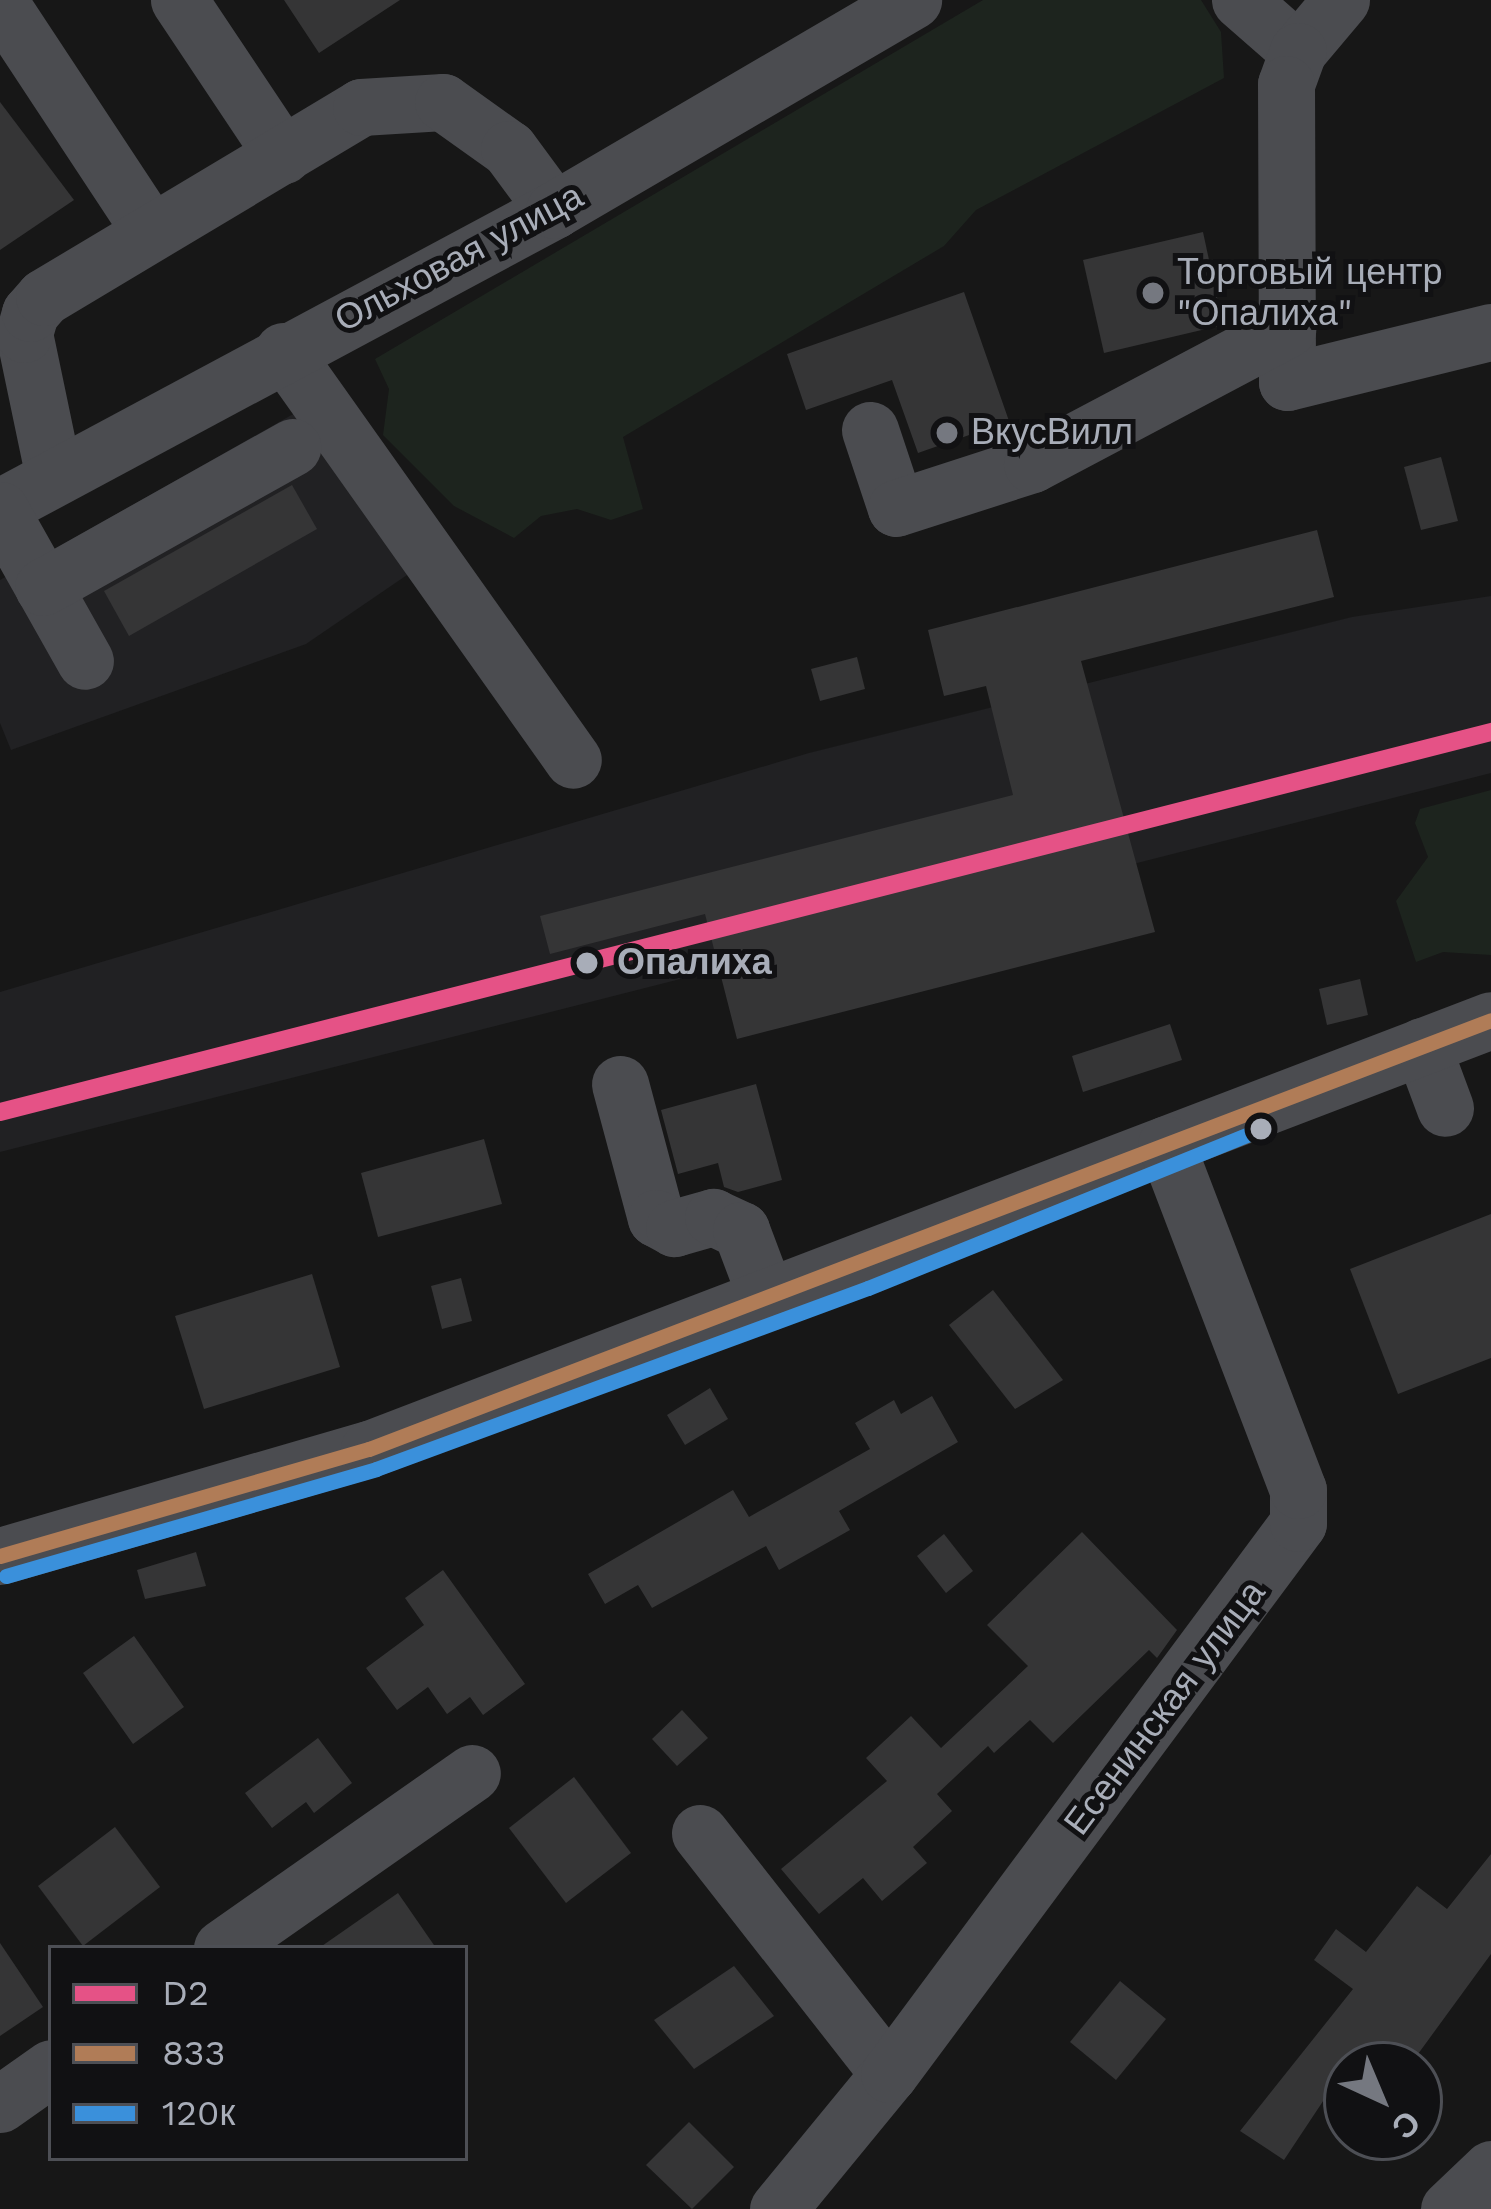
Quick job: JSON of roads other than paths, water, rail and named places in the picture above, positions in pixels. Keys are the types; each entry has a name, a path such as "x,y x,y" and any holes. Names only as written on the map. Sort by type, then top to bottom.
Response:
{"street":[{"path":"179,0 283,156"},
{"name":"Ольховая улица","path":"0,509 283,351 554,210 913,0"},
{"path":"1240,0 1298,51"},
{"path":"1341,0 1298,51 1286,84 1287,382 1491,332"},
{"path":"0,3 151,232"},
{"path":"54,477 24,334 30,313 151,232 362,107 443,102 509,149 554,210"},
{"path":"870,430 896,508 1032,464 1287,329"},
{"path":"283,351 573,760"},
{"path":"43,587 292,447"},
{"path":"0,509 85,661"},
{"path":"0,1556 369,1450 768,1303 1491,1020"},
{"path":"1422,1046 1445,1108"},
{"path":"620,1084 656,1217 674,1228 712,1217 741,1230 768,1303"},
{"name":"Есенинская улица","path":"778,2209 889,2074 1298,1523 1298,1490 1166,1144"},
{"path":"226,1945 472,1773"},
{"path":"700,1833 889,2074"},
{"path":"0,2104 48,2070"},
{"path":"1449,2209 1491,2168"}],"place":[{"name":"Торговый центр \"Опалиха\"","path":"1153,293"},
{"name":"ВкусВилл","path":"947,433"},
{"name":"Опалиха","path":"587,963"}]}
